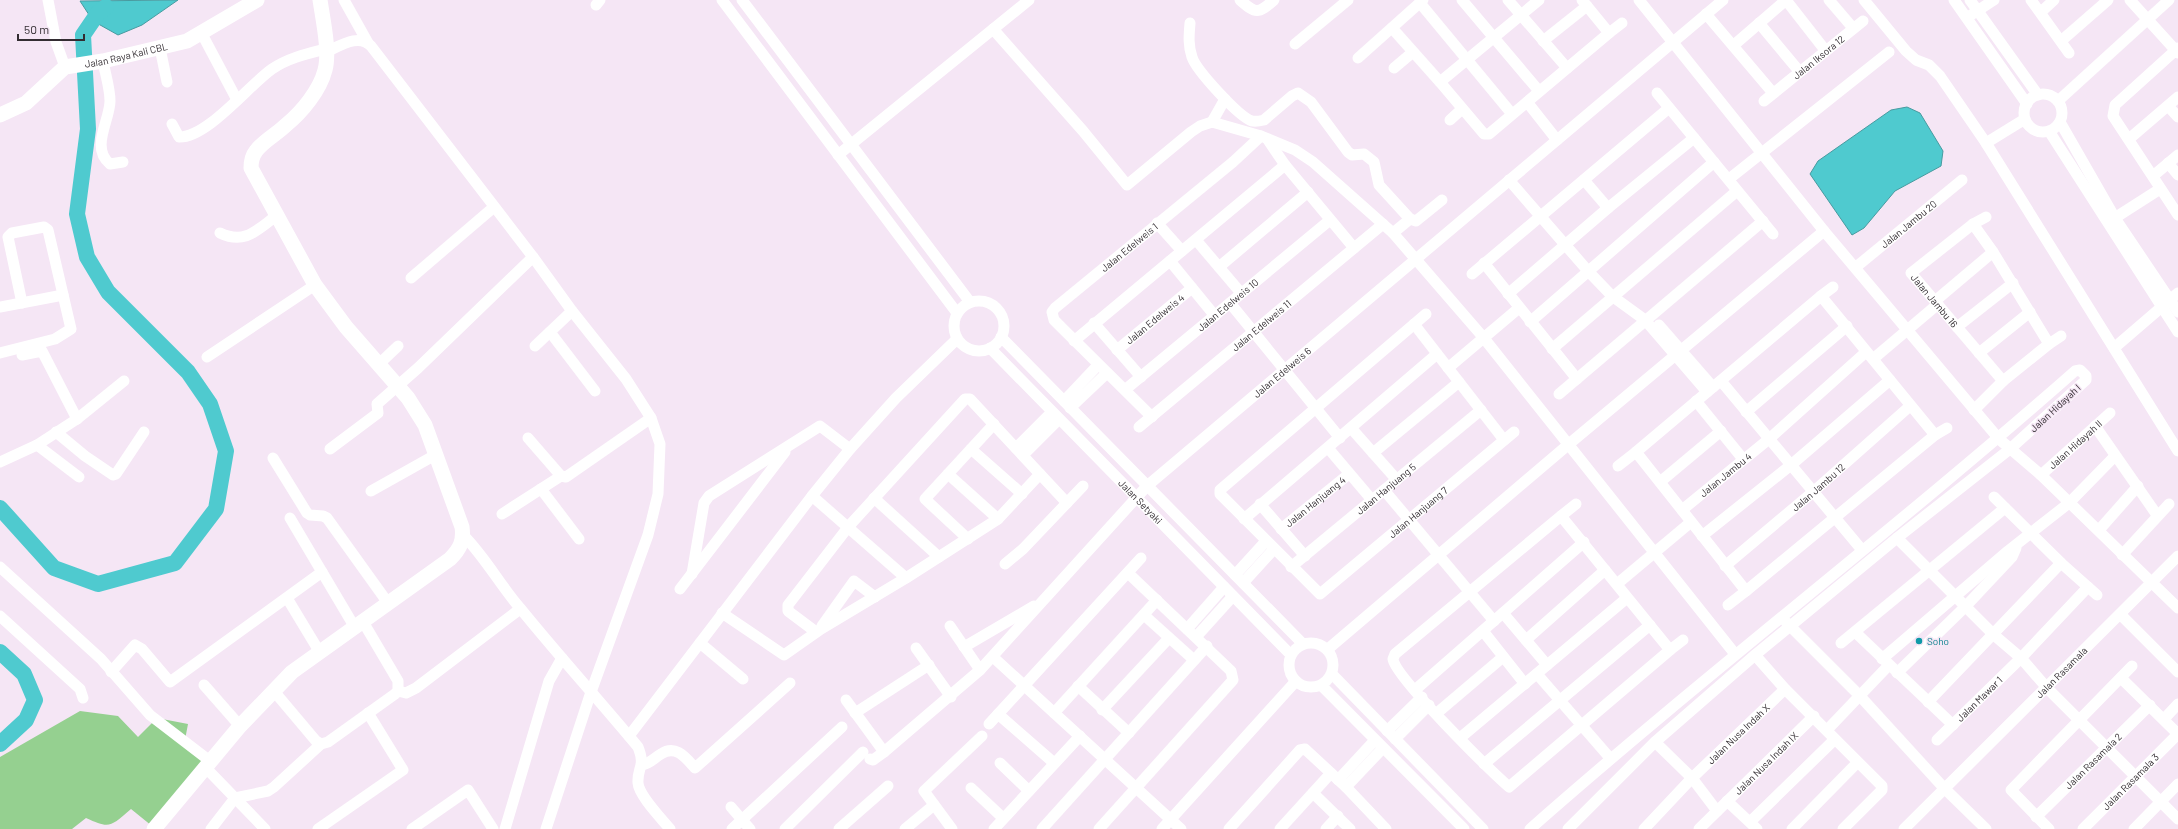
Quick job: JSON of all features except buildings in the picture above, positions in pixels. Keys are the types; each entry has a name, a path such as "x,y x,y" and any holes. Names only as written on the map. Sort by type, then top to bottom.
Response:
{"street":[{"path":"0,115 26,103 67,66 56,42 48,0"},
{"name":"Jalan Raya Kali CBL","path":"67,66 160,48 187,41 202,34 257,0"},
{"path":"320,0 326,51 326,66 324,75 311,97 288,124 259,147 252,158 251,168 315,285 346,327 408,398 425,425 437,454 464,536 520,609 638,747 642,756 642,765 638,784 646,799 670,829"},
{"path":"344,0 368,43 533,257 572,311 626,379 650,418 660,444 658,494 648,534 546,829"},
{"path":"722,0 957,313"},
{"path":"742,0 970,302"},
{"path":"838,155 1029,0"},
{"path":"1240,0 1257,12 1274,0"},
{"path":"1295,44 1348,0"},
{"path":"1462,0 1539,91"},
{"path":"1508,0 1567,68"},
{"path":"1440,82 1539,0"},
{"path":"1639,0 1824,231 1856,267 1906,330 1999,439 2041,475 2099,530 2122,555 2153,582 2178,608"},
{"name":"Jalan Edelweis 6","path":"785,829 867,756 873,760 884,752 951,697 980,670 1147,486 1416,257 1674,43 1723,0"},
{"path":"1734,45 1786,0 1825,50"},
{"path":"1829,0 1853,28"},
{"path":"1864,0 1906,51 1916,60 1929,65 1940,76 1986,143 2178,451"},
{"path":"1954,0 2027,104 2025,119 2034,130 2049,131 2060,122"},
{"path":"1964,14 1974,3 1994,0"},
{"path":"2031,0 2069,53"},
{"path":"2041,12 2054,0"},
{"path":"2061,41 2108,0"},
{"path":"2130,0 2177,50 2115,105 2113,116 2178,215"},
{"path":"2058,101 2169,0"},
{"path":"1358,58 1422,1 1512,114"},
{"path":"1543,41 1585,3 1609,33"},
{"path":"1974,3 2038,95"},
{"path":"1706,14 1734,45 1772,93"},
{"name":"Jalan Iksora 12","path":"1764,101 1799,71 1863,21"},
{"path":"1190,23 1189,44 1192,58 1225,99 1253,121 1260,136 1354,248"},
{"path":"1392,28 1440,82 1480,131 1486,135 1622,23"},
{"path":"1759,23 1799,71"},
{"path":"993,29 1083,131 1127,185 1191,132 1200,126 1212,122 1285,145 1304,156 1393,233 1416,257 1569,444 1735,654"},
{"path":"202,34 237,100"},
{"path":"172,124 178,136 183,137 211,122 259,79 284,62 299,55 326,51 354,40 368,43"},
{"path":"160,48 168,82"},
{"path":"1394,68 1413,52"},
{"path":"1729,179 1761,152 1889,52"},
{"path":"97,61 110,99 110,110 103,128 102,148 110,164 123,162"},
{"path":"1253,121 1264,120 1292,96 1298,93 1304,95 1311,102 1348,152 1352,155 1364,154 1374,162 1379,185 1410,219 1416,221 1442,200"},
{"path":"1657,93 1773,234"},
{"path":"2027,104 2038,95 2046,94 2058,101 2062,108 2060,122 2112,220"},
{"path":"2129,139 2178,97"},
{"path":"1212,122 1225,99"},
{"path":"1527,102 1557,140"},
{"path":"2168,106 2178,118"},
{"path":"1472,274 1669,108"},
{"path":"1450,120 1462,109"},
{"path":"1986,143 2025,119"},
{"path":"2049,131 2178,312"},
{"name":"Jalan Edelweis 1","path":"1152,417 1126,389 1098,365 1054,320 1052,312 1260,136"},
{"path":"1508,294 1608,208 1694,138"},
{"path":"2153,176 2178,155"},
{"path":"1530,322 1560,298 1588,271 1714,162"},
{"path":"2168,163 2178,175"},
{"path":"1074,340 1285,165"},
{"path":"1509,180 1540,217 1612,296 1648,318 1679,354 1713,387 1746,412 1862,550"},
{"path":"1584,180 1608,208"},
{"name":"Jalan Jambu 20","path":"1856,267 1962,180"},
{"path":"2112,220 2160,189"},
{"path":"1552,349 1612,296 1737,191"},
{"path":"1219,267 1308,192"},
{"path":"2169,202 2178,194"},
{"path":"411,278 494,207"},
{"path":"220,233 230,238 243,238 276,216"},
{"name":"Jalan Jambu 16","path":"1986,217 1973,224 1912,272 1912,275 2003,381"},
{"path":"1393,233 1410,219"},
{"name":"Jalan Edelweis 10","path":"1126,389 1330,220"},
{"path":"1559,394 1763,221"},
{"path":"1157,223 1182,251"},
{"name":"Jalan Edelweis 11","path":"1139,427 1383,224"},
{"path":"1973,224 2013,283 2049,344"},
{"path":"0,353 55,339 71,329 48,230 44,227 12,233 8,237 22,303"},
{"path":"1328,649 1438,554 1679,354 1824,231"},
{"path":"1196,240 1242,293"},
{"name":"Jalan Jambu 4","path":"1682,510 1870,356 1906,330 1993,252"},
{"path":"330,449 378,413 377,404 418,368 533,257"},
{"path":"1170,261 1215,316"},
{"path":"1484,264 1577,379"},
{"path":"1957,326 2013,283"},
{"path":"207,357 315,285"},
{"path":"1618,466 1833,287"},
{"name":"Jalan Edelweis 4","path":"1117,350 1192,288"},
{"path":"0,308 63,295"},
{"path":"1821,296 1935,435"},
{"path":"979,300 988,302 999,310 1004,324 1001,337 990,348 972,350 958,339 954,326 957,313 970,302 979,300"},
{"path":"2114,348 2170,300"},
{"path":"2170,300 2178,332"},
{"path":"1230,304 1283,371 1340,438"},
{"path":"1448,368 1519,308"},
{"path":"535,346 572,311"},
{"path":"1979,353 2030,312"},
{"path":"1291,567 1220,494 1220,490 1314,408 1426,314"},
{"path":"1094,323 1140,377"},
{"path":"1414,324 1504,440"},
{"path":"1746,412 1847,326"},
{"path":"550,332 594,391"},
{"path":"1974,410 2003,381 2061,336"},
{"path":"1001,337 1303,644"},
{"path":"629,736 812,496 850,449 896,398 958,339"},
{"path":"378,364 398,346"},
{"name":"Jalan Setyaki","path":"990,348 1291,656"},
{"path":"0,360 42,351 77,419"},
{"path":"1244,519 1437,354"},
{"path":"1067,404 1098,365"},
{"name":"Jalan Hidayah I","path":"1999,439 2075,371 2080,370 2086,376 2086,380 2010,449"},
{"path":"1067,404 1107,373"},
{"path":"1702,536 1791,465 1890,380"},
{"path":"0,462 36,445 77,419 124,381"},
{"path":"1373,453 1459,382"},
{"path":"819,630 788,611 787,608 849,526 964,399 970,399 1067,503"},
{"path":"1696,402 1743,459"},
{"name":"Jalan Jambu 12","path":"1725,566 1813,492 1910,406"},
{"name":"Jalan Hanjuang 5","path":"1291,567 1481,410"},
{"name":"Jalan Hidayah II","path":"2041,475 2110,413"},
{"path":"1020,451 1056,415"},
{"path":"502,514 561,476 570,475 650,418"},
{"path":"968,539 925,499 994,424"},
{"path":"692,574 706,498 820,426 850,449"},
{"path":"2095,426 2157,515"},
{"path":"1351,428 1397,480"},
{"path":"1728,605 1834,516 1935,435 1947,428"},
{"path":"1660,482 1721,431"},
{"path":"56,432 90,460 113,475 144,432"},
{"name":"Jalan Hanjuang 7","path":"1291,567 1317,594 1323,593 1514,432"},
{"path":"528,438 561,476"},
{"path":"1530,829 1610,758 1735,654 1999,439"},
{"path":"36,445 79,477"},
{"path":"680,589 789,446"},
{"path":"1328,448 1372,500"},
{"path":"971,449 1022,494"},
{"path":"1568,829 1655,742 1755,655 1897,538 2010,449"},
{"path":"1636,452 1725,566 1746,590"},
{"path":"371,491 437,454"},
{"path":"1827,730 1886,662 1956,596 2008,551 2069,503 2115,456"},
{"path":"273,458 307,513 327,518 388,603"},
{"path":"948,474 998,518"},
{"path":"722,613 784,655 819,630 906,578 968,539 998,518 1040,474"},
{"name":"Jalan Hanjuang 4","path":"1282,529 1349,474"},
{"path":"1005,564 1023,549 1083,486"},
{"path":"2099,530 2138,486"},
{"path":"541,489 579,539"},
{"path":"1384,490 1494,621"},
{"path":"812,496 849,526 906,578"},
{"path":"1994,496 2032,532 2061,564 2097,596"},
{"path":"874,498 939,557"},
{"path":"1260,504 1304,556"},
{"path":"1576,504 1470,594 1395,654 1393,663 1425,701 1484,764 1506,790 1683,640"},
{"path":"2122,555 2157,515 2169,504"},
{"path":"1841,643 2005,508"},
{"path":"1561,516 1584,542 1604,570 1670,650"},
{"path":"290,518 322,572 398,681 398,691"},
{"path":"1617,584 1691,522"},
{"path":"154,829 240,726 273,690 319,650 450,559 459,550 464,536"},
{"path":"1897,538 1994,635 2021,658 2047,688 2081,720 2178,819"},
{"path":"1239,579 1266,541"},
{"path":"1391,735 1425,701 1483,631 1584,542"},
{"path":"1898,674 1966,606 2012,557 2016,546"},
{"path":"1239,579 1274,549"},
{"name":"Jalan Rasamala","path":"1904,829 1944,788 2121,616 2178,556"},
{"path":"989,724 1141,558"},
{"path":"1928,702 2061,564"},
{"path":"0,567 101,659 150,715 208,764 235,798 265,829"},
{"path":"1526,640 1604,570"},
{"path":"111,672 135,645 142,649 170,682 322,572"},
{"path":"1099,829 1233,680 1231,671 1207,646 1128,573"},
{"path":"819,630 854,581 875,597"},
{"path":"1187,629 1224,587"},
{"name":"Jalan Mawar 1","path":"1937,740 2021,658 2088,587"},
{"path":"1196,637 1233,596"},
{"path":"287,598 319,650"},
{"path":"1460,738 1627,598"},
{"path":"1054,713 1157,600"},
{"path":"964,647 1044,601"},
{"path":"398,691 406,693 416,688 520,609"},
{"path":"1503,613 1547,665"},
{"path":"1144,614 1194,660"},
{"path":"0,616 80,689 83,698"},
{"path":"2121,616 2178,672"},
{"path":"1782,617 1790,627 1859,694 1944,788 1986,829"},
{"path":"1484,764 1650,625"},
{"path":"950,626 980,670"},
{"path":"1483,631 1525,684"},
{"path":"1855,632 1953,726"},
{"path":"1102,710 1169,638"},
{"path":"700,643 743,679"},
{"path":"1303,644 1319,644 1328,649 1334,664 1332,674 1321,685 1310,687 1296,681 1289,666 1291,656 1303,644"},
{"path":"1042,829 1207,646"},
{"path":"916,648 951,697"},
{"path":"1755,655 1811,718 1831,743 1882,786 1882,790 1843,829"},
{"path":"1425,701 1503,656"},
{"path":"993,657 1181,829"},
{"path":"505,829 549,681 562,658"},
{"path":"855,713 929,665"},
{"path":"2047,828 2011,790 2081,720 2132,666"},
{"path":"1332,674 1483,829"},
{"path":"1537,674 1610,758"},
{"path":"2121,678 2178,734"},
{"path":"1162,829 1296,681"},
{"path":"642,765 650,763 662,754 675,750 681,753 695,768 790,683"},
{"path":"204,685 240,726"},
{"path":"1321,685 1464,829"},
{"path":"1078,686 1129,734"},
{"name":"Jalan Nusa Indah X","path":"1644,829 1692,778 1785,689"},
{"path":"273,690 316,741 321,744"},
{"path":"211,829 235,798 268,791 321,744 328,742 398,691"},
{"path":"846,700 884,752"},
{"path":"2164,719 2178,704"},
{"name":"Jalan Rasamala 2","path":"2036,817 2150,705"},
{"path":"318,829 362,800 403,770 368,713"},
{"path":"998,714 1054,763"},
{"path":"1811,718 1827,730 1856,765"},
{"name":"Jalan Nusa Indah IX","path":"1707,826 1717,811 1811,718"},
{"path":"732,829 842,727"},
{"name":"Jalan Rasamala 3","path":"2083,829 2178,734"},
{"path":"952,829 924,794 925,789 982,736"},
{"path":"994,829 1080,736"},
{"path":"1338,780 1375,740"},
{"path":"1655,742 1692,778 1717,811"},
{"path":"1727,801 1754,826 1831,743"},
{"path":"1280,829 1313,793 1338,780 1384,748"},
{"path":"1230,829 1300,750 1308,750 1338,780 1380,827"},
{"path":"1000,763 1029,791"},
{"path":"1792,829 1856,765"},
{"path":"2134,829 2178,784"},
{"path":"839,829 888,786"},
{"path":"971,788 1003,818"},
{"path":"412,829 468,790 493,829"},
{"path":"1313,793 1350,829"},
{"path":"905,829 934,806"},
{"path":"731,807 750,829"},
{"path":"1326,829 1338,816"}],"green space":[{"path":"80,711 118,716 138,737 157,718 188,724 184,745 207,762 152,826 131,809 114,823 105,825 86,818 72,829 0,829 0,757"}],"water":[{"path":"178,0 142,25 118,35 93,21 80,1"},
{"path":"1907,107 1920,113 1943,151 1941,166 1895,191 1864,228 1852,235 1810,174 1818,161 1891,110"}],"waterway":[{"path":"0,508 54,568 98,584 175,563 216,509 226,451 210,404 188,372 108,292 87,257 77,214 88,129 83,35 98,13 106,7"},
{"path":"0,652 24,674 35,700 26,720 0,744"}],"place":[{"name":"Soho","path":"1919,641"}]}
